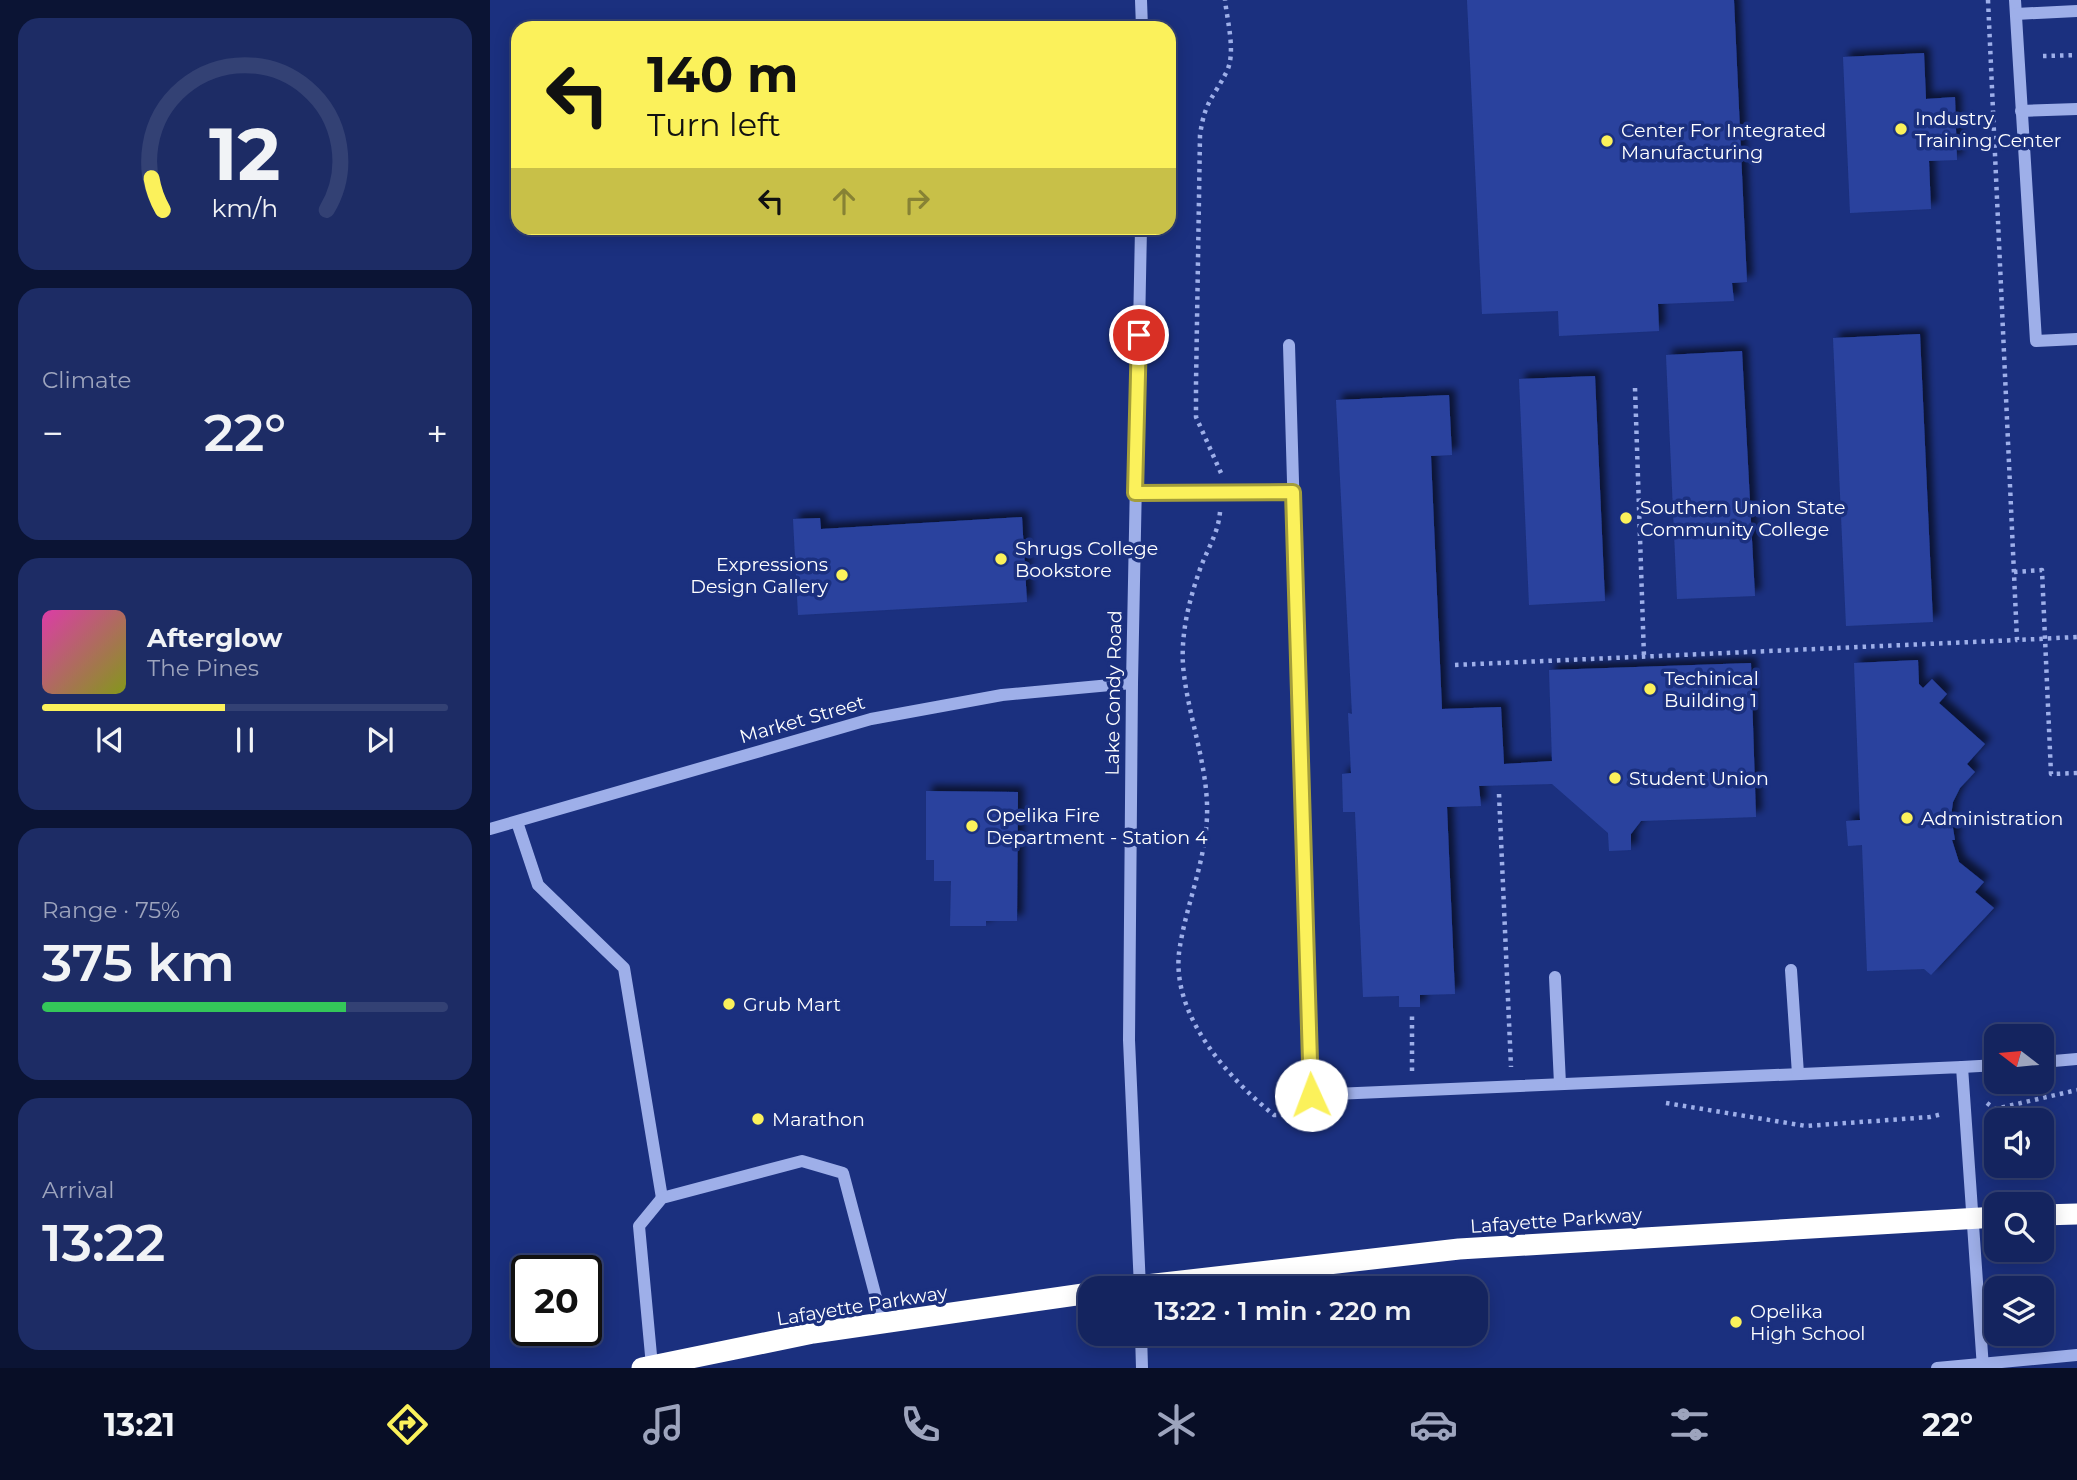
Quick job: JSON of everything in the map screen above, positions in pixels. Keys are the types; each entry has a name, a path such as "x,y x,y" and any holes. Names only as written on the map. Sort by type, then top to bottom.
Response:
{"highway":[{"path":"2054,1215 2077,1214"},
{"name":"Lafayette Parkway","path":"1227,1276 1459,1249 1984,1218"},
{"name":"Lafayette Parkway","path":"647,1367 813,1334 1078,1295"}],"street":[{"path":"1141,0 1142,21"},
{"path":"2015,0 2036,341 2077,339"},
{"path":"2016,14 2077,11"},
{"path":"2021,111 2077,109"},
{"name":"Lake Condy Road","path":"1133,1276 1129,1040 1132,683 1141,235"},
{"path":"1289,345 1311,1095 1984,1066"},
{"path":"1135,493 1293,492"},
{"name":"Market Street","path":"490,829 871,719 1002,695 1132,683"},
{"path":"517,822 538,885 624,968 662,1198"},
{"path":"1791,970 1798,1074"},
{"path":"1555,977 1560,1084"},
{"path":"2054,1061 2077,1059"},
{"path":"1962,1067 1983,1366"},
{"path":"647,1367 639,1226 662,1198 802,1161 843,1173 883,1324"},
{"path":"1141,1346 1142,1368"},
{"path":"1937,1368 1983,1366 2077,1355"}],"path":[{"path":"1225,0 1230,46 1228,69 1204,107 1199,135 1196,417 1224,481 1218,531 1200,570 1185,621 1183,665 1207,815 1201,862 1179,948 1180,982 1193,1019 1215,1056 1256,1100 1274,1115 1315,1113"},
{"path":"1988,0 2017,640"},
{"path":"2043,56 2077,55"},
{"path":"1635,388 1644,657"},
{"path":"2014,572 2042,570 2051,774 2077,773"},
{"path":"1455,665 2077,637"},
{"path":"1499,794 1512,1086"},
{"path":"1412,1014 1412,1090"},
{"path":"1987,1103 1994,1110 2077,1090"},
{"path":"1658,1103 1806,1126 1942,1114"}],"building":[{"name":"Center For Integrated Manufacturing","path":"1467,0 1734,0 1747,282 1732,283 1734,301 1658,304 1659,331 1559,336 1558,311 1482,314"},
{"name":"Industry Training Center","path":"1924,53 1926,99 1955,97 1957,160 1929,161 1931,209 1850,213 1843,57"},
{"path":"1920,334 1933,622 1846,626 1833,338"},
{"path":"1742,351 1755,596 1677,599 1666,355"},
{"path":"1595,376 1605,601 1529,605 1519,379"},
{"name":"Techinical Building 1","path":"1449,395 1452,455 1431,456 1442,709 1501,707 1504,764 1552,761 1549,670 1751,663 1756,817 1641,821 1631,834 1631,850 1609,851 1608,833 1552,784 1479,786 1481,806 1447,807 1455,994 1420,995 1420,1007 1399,1007 1399,996 1363,997 1355,812 1343,812 1342,774 1351,773 1348,713 1352,714 1336,400"},
{"path":"1022,517 1027,602 798,615 793,519 820,518 821,529"},
{"name":"Administration","path":"1918,660 1919,684 1923,688 1932,679 1947,694 1939,703 1985,744 1967,764 1975,772 1960,788 1953,802 1951,816 1955,840 1952,840 1959,862 1984,882 1975,892 1994,908 1931,975 1924,969 1867,971 1862,845 1848,846 1846,821 1860,820 1854,663"},
{"name":"Opelika Fire Department - Station 4","path":"926,791 1018,792 1017,921 986,921 986,926 950,926 951,881 934,881 934,860 926,860"}],"place":[{"name":"Industry Training Center","path":"1901,129"},
{"name":"Center For Integrated Manufacturing","path":"1607,141"},
{"name":"Southern Union State Community College","path":"1626,518"},
{"name":"Shrugs College Bookstore","path":"1001,559"},
{"name":"Expressions Design Gallery","path":"842,575"},
{"name":"Techinical Building 1","path":"1650,689"},
{"name":"Student Union","path":"1615,778"},
{"name":"Administration","path":"1907,818"},
{"name":"Opelika Fire Department - Station 4","path":"972,826"},
{"name":"Grub Mart","path":"729,1004"},
{"name":"Marathon","path":"758,1119"},
{"name":"Opelika High School","path":"1736,1322"}],"route":[{"path":"1139,335 1135,493 1293,492 1311,1095"}]}
